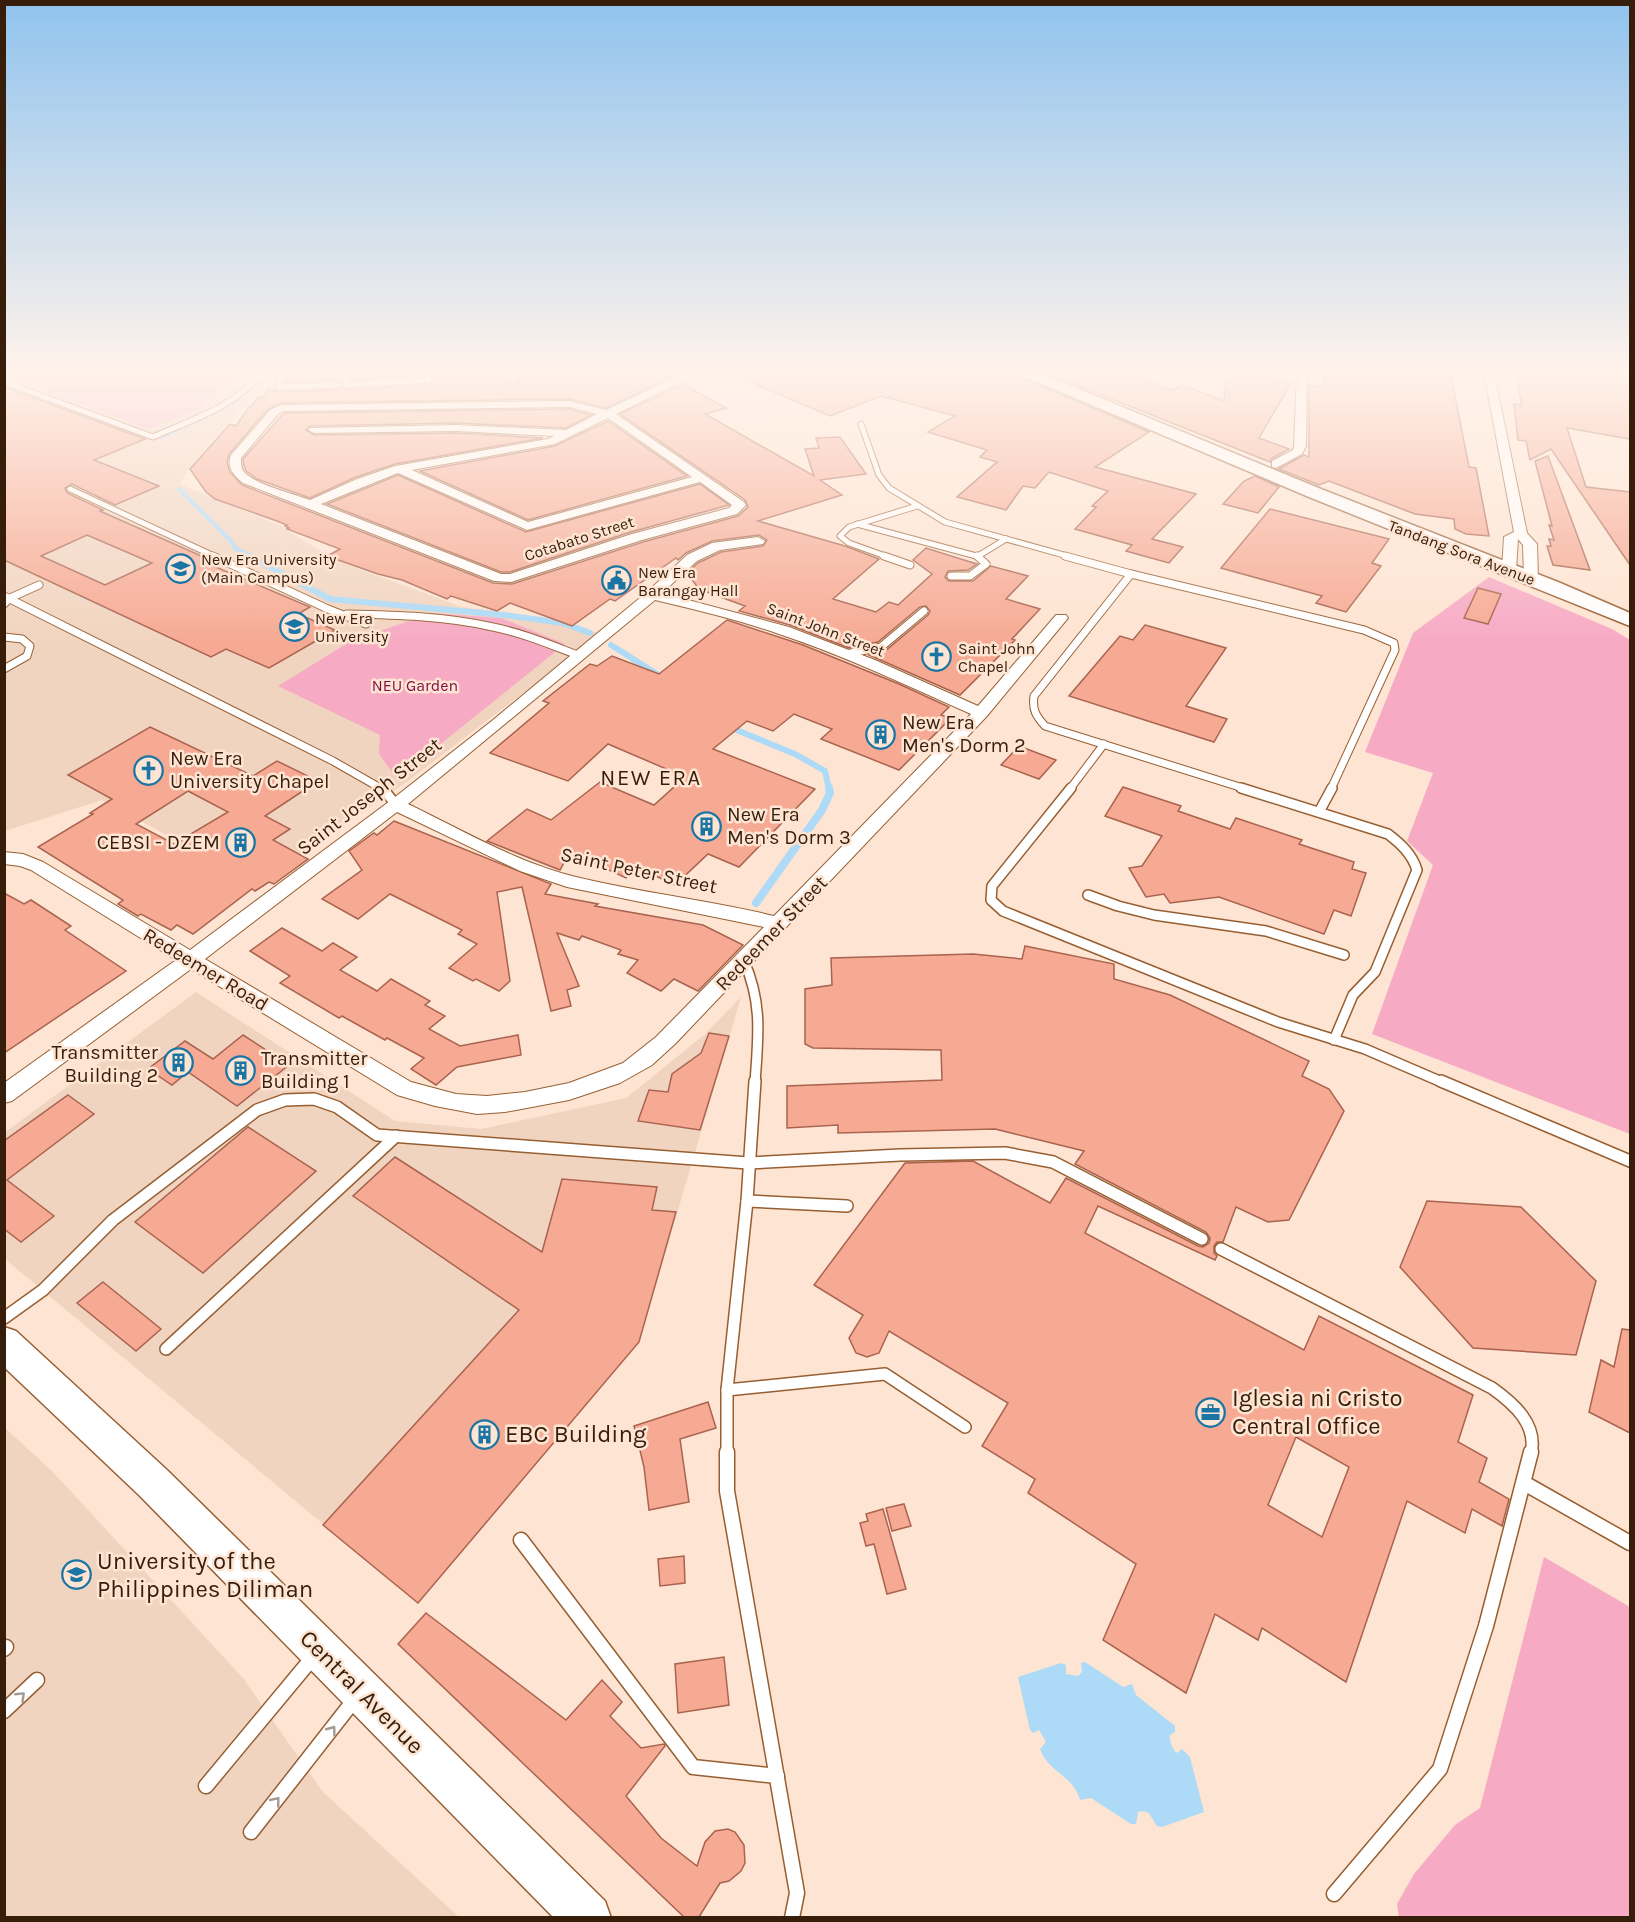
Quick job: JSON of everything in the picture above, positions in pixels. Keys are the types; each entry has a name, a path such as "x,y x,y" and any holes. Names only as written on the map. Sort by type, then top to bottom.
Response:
{"main road":[{"name":"Tandang Sora Avenue","path":"1241,463 1531,578 1630,620"},
{"name":"Central Avenue","path":"4,1343 92,1421 362,1690 523,1856 588,1917"}],"street":[{"path":"234,463 234,467 239,474 247,480 309,506 361,482 399,469 436,463"},
{"path":"680,463 702,478"},
{"path":"1507,463 1521,534 1530,544 1531,578"},
{"path":"399,469 527,526 702,478"},
{"name":"Cotabato Street","path":"309,506 499,578 511,578 637,537 739,508 737,502 702,478"},
{"path":"1509,570 1511,537 1521,534"},
{"name":"Saint Joseph Street","path":"4,1095 191,959 396,805 580,656 652,595 685,563 701,553 733,542 758,541"},
{"name":"Saint John Street","path":"652,595 755,621 846,654 981,713"},
{"name":"Redeemer Street","path":"405,1089 445,1101 485,1106 530,1100 606,1080 644,1060 744,961 981,713 1061,618"},
{"name":"Saint Peter Street","path":"396,805 526,867 573,883 726,911 779,924"},
{"name":"Redeemer Road","path":"4,858 23,860 37,866 405,1089"}],"lane":[{"path":"875,463 879,475 889,488 945,522 1131,574 1364,630 1394,643 1395,650 1353,746 1318,812"},
{"path":"70,489 366,624"},
{"path":"909,565 843,540 840,536 849,527 917,506"},
{"path":"857,524 978,556 983,558 986,564 971,577 961,579 951,576"},
{"path":"978,556 1006,539"},
{"path":"1131,574 1034,696 1031,707 1033,715 1045,726 1388,834 1402,844 1415,859 1417,870 1375,972 1353,995 1334,1040"},
{"path":"6,599 39,585"},
{"path":"6,599 333,761 385,791 396,805"},
{"path":"846,654 880,647 924,611"},
{"path":"341,614 404,615 462,621 512,632 580,656"},
{"path":"4,637 22,639 30,646 27,656 4,669"},
{"path":"1104,744 1031,840 992,886 991,900 1003,911 1278,1022 1365,1049 1630,1161"},
{"path":"1088,895 1118,906 1154,915 1266,931 1344,955"},
{"path":"744,961 754,984 759,1017 747,1201 727,1390 727,1491 797,1893 792,1917"},
{"path":"4,1318 43,1290 114,1220 248,1116 271,1102 292,1098 326,1101 377,1135 748,1163 900,1155 1005,1153 1053,1162 1202,1239"},
{"path":"166,1349 396,1136"},
{"path":"747,1201 847,1206"},
{"path":"1221,1249 1492,1388 1517,1405 1528,1424 1533,1446 1486,1626 1440,1769 1334,1894"},
{"path":"727,1390 885,1374 965,1427"},
{"path":"1524,1483 1630,1543"},
{"path":"521,1540 693,1767 777,1776"},
{"path":"206,1786 320,1650"},
{"path":"4,1712 37,1680"},
{"path":"251,1832 362,1690"}],"shaded area":[{"name":"New Era University","path":"4,463 194,463 179,484 279,525 335,560 462,607 566,621 600,634 408,781 257,884 102,800 5,831"},
{"path":"196,992 395,1121 481,1129 626,1098 704,1035 741,997 639,1342 418,1603 5,1259 4,1133"},
{"name":"University of the Philippines Diliman","path":"4,1427 53,1472 243,1678 323,1792 459,1917 5,1917"}],"green space":[{"path":"1489,577 1612,629 1630,640 1630,1134 1372,1034 1433,865 1407,841 1433,773 1365,752 1413,633"},
{"name":"NEU Garden","path":"432,613 501,618 565,644 397,779 379,754 380,735 278,686 351,641"},
{"path":"1544,1557 1630,1607 1630,1917 1399,1917 1397,1904 1414,1874 1455,1825 1480,1808"}],"water":[{"path":"1085,1662 1123,1687 1132,1684 1136,1695 1175,1726 1175,1732 1170,1735 1170,1740 1177,1753 1182,1749 1190,1757 1204,1812 1162,1827 1157,1826 1150,1814 1142,1811 1138,1812 1136,1824 1131,1824 1091,1798 1080,1800 1067,1779 1044,1757 1040,1749 1046,1742 1039,1730 1033,1733 1030,1730 1018,1677 1061,1663 1066,1665 1066,1674 1078,1676 1082,1672 1081,1663"}],"building":[{"path":"4,463 101,463 159,486 115,505 72,484 65,488 67,493 103,510 100,511 215,563 211,565 310,607 298,614 335,630 269,668 226,649 211,657 4,560","holes":["87,535 152,563 105,585 41,556"]},
{"path":"196,463 227,463 230,472 242,485 493,583 512,584 643,542 738,516 748,507 745,500 691,463 791,463 814,476 810,463 858,463 866,474 820,480 842,495 758,521 845,546 879,559 833,599 876,612 889,602 898,605 932,574 913,560 926,548 977,564 968,570 948,571 945,577 949,581 973,581 991,566 1028,576 1006,599 1040,609 1012,639 1015,640 960,695 869,655 885,651 928,615 930,611 926,606 920,607 878,642 849,648 790,625 739,611 745,606 699,589 687,573 698,563 721,552 763,546 767,540 759,535 712,541 686,553 615,601 610,599 572,626 510,603 497,611 451,596 447,599 402,580 327,556 340,549 287,529 289,528 285,526 287,525 277,521 215,499 206,492 190,469"},
{"path":"244,463 402,463 356,477 310,498 257,479 246,471"},
{"path":"465,463 668,463 687,476 528,520 420,471"},
{"path":"996,463 1102,463 1095,467 1196,494 1152,539 1183,547 1169,563 1126,551 1132,545 1075,529 1096,507 1092,506 1108,491 1049,472 1035,488 1023,486 1006,510 957,497"},
{"path":"1290,463 1468,463 1469,467 1476,468 1489,536 1466,534 1455,529 1454,519 1415,514 1329,481 1319,485 1279,469"},
{"path":"1535,463 1550,463 1590,570 1553,565 1547,546 1551,546 1549,539 1554,540 1549,525 1552,526"},
{"path":"1560,463 1578,463 1586,487 1630,492 1630,565"},
{"path":"398,475 526,532 700,484 729,505 631,532 510,572 501,572 327,504"},
{"path":"1255,476 1279,487 1258,513 1223,504 1244,481"},
{"path":"1270,509 1389,539 1372,563 1381,566 1346,612 1316,603 1322,596 1221,568"},
{"path":"1478,588 1501,594 1488,624 1464,618"},
{"path":"727,620 803,645 899,684 949,707 941,715 951,718 899,770 821,739 832,729 794,714 773,731 747,721 713,749 815,789 739,867 708,854 675,885 639,868 626,878 570,852 560,870 487,841 527,809 551,820 600,782 654,805 685,777 608,744 568,781 490,753 549,703 543,701 590,664 597,666 612,656 659,674"},
{"path":"1145,625 1226,648 1186,706 1227,719 1214,742 1069,696 1120,636 1133,640"},
{"path":"150,727 253,776 277,761 318,781 265,816 290,829 273,840 308,859 274,884 269,882 255,891 252,889 193,934 177,925 171,930 141,914 138,916 118,904 123,900 38,847 93,814 90,813 112,799 68,775","holes":["188,791 228,812 174,844 136,824"]},
{"path":"1019,746 1056,760 1039,779 1001,765"},
{"path":"1123,787 1181,806 1178,811 1230,829 1236,818 1302,840 1299,844 1354,862 1352,869 1366,873 1351,916 1334,910 1324,934 1219,897 1170,903 1164,894 1146,897 1129,868 1142,866 1162,836 1105,816"},
{"path":"394,821 551,884 545,894 598,904 595,906 703,925 743,945 698,991 674,979 661,991 627,973 638,960 618,954 621,950 582,936 579,940 557,933 579,986 567,990 571,1006 551,1011 522,887 497,892 510,981 499,991 449,968 477,944 458,934 462,930 390,894 358,919 322,899 362,870 349,851 374,833 377,835"},
{"path":"4,893 24,904 31,900 71,926 65,930 126,971 4,1053"},
{"path":"282,928 322,951 333,943 357,957 340,970 377,991 391,979 430,1001 425,1005 445,1016 429,1029 460,1046 518,1035 521,1055 457,1067 436,1085 411,1069 424,1058 342,1016 339,1018 280,983 290,976 250,951"},
{"path":"1025,946 1114,964 1114,979 1170,995 1309,1061 1302,1076 1329,1089 1344,1111 1289,1220 1268,1222 1236,1207 1223,1242 1217,1242 1214,1246 1214,1253 1217,1256 1215,1260 1098,1206 1085,1233 1304,1350 1319,1316 1473,1395 1458,1442 1487,1458 1479,1482 1509,1499 1502,1526 1472,1509 1465,1533 1407,1501 1346,1682 1262,1628 1258,1640 1215,1614 1186,1693 1103,1640 1136,1564 1028,1493 1035,1479 982,1446 1008,1403 889,1331 879,1353 867,1357 856,1353 849,1338 863,1315 814,1285 905,1163 973,1161 1050,1203 1066,1178 1198,1246 1203,1247 1209,1243 1210,1238 1206,1232 1075,1164 1084,1151 995,1129 838,1133 838,1125 787,1128 787,1086 942,1080 941,1050 813,1048 805,1044 805,989 832,985 831,958 973,954 1022,959","holes":["1296,1437 1349,1467 1322,1537 1268,1505"]},
{"path":"709,1033 729,1036 700,1130 638,1121 649,1090 668,1092 672,1074 701,1053"},
{"name":"Transmitter Building 1","path":"243,1035 289,1065 237,1106 188,1072 172,1085 148,1069 185,1041 213,1059"},
{"path":"68,1095 94,1114 7,1180 54,1216 21,1242 4,1229 4,1141"},
{"path":"248,1127 316,1171 203,1273 135,1222"},
{"name":"EBC Building","path":"395,1157 542,1252 562,1179 657,1187 652,1210 676,1212 639,1342 418,1603 323,1525 519,1310 353,1196"},
{"path":"1427,1201 1521,1207 1596,1281 1576,1355 1473,1348 1400,1267"},
{"path":"103,1282 161,1329 136,1351 77,1303"},
{"path":"1622,1329 1630,1330 1630,1433 1589,1412 1601,1360 1614,1367"},
{"path":"708,1402 716,1428 680,1439 689,1502 649,1510 644,1467 634,1426"},
{"path":"904,1504 911,1526 892,1531 886,1508"},
{"path":"883,1509 906,1589 887,1594 874,1544 866,1546 860,1523 868,1521 866,1514"},
{"path":"684,1556 685,1583 660,1586 658,1559"},
{"path":"426,1613 566,1720 602,1680 622,1702 610,1716 641,1748 664,1744 665,1746 626,1796 661,1838 697,1866 705,1842 715,1831 728,1829 735,1832 744,1845 745,1863 741,1871 729,1881 720,1883 699,1917 684,1917 398,1644"},
{"path":"724,1657 729,1705 678,1713 675,1664"}],"waterway":[{"path":"179,489 231,541 235,548 252,557"},
{"path":"249,556 330,599 505,615 563,623 590,633"},
{"path":"611,645 660,676"},
{"path":"727,726 795,754 825,771 829,789"},
{"path":"756,903 822,810 830,793 829,788"}],"place":[{"name":"New Era University (Main Campus)","path":"180,568"},
{"name":"New Era Barangay Hall","path":"617,581"},
{"name":"New Era University","path":"294,627"},
{"name":"Saint John Chapel","path":"937,657"},
{"name":"New Era Men's Dorm 2","path":"881,734"},
{"name":"New Era University Chapel","path":"149,770"},
{"name":"New Era Men's Dorm 3","path":"706,826"},
{"name":"CEBSI - DZEM","path":"241,842"},
{"name":"Transmitter Building 2","path":"179,1063"},
{"name":"Transmitter Building 1","path":"240,1070"},
{"name":"Iglesia ni Cristo Central Office","path":"1211,1412"},
{"name":"EBC Building","path":"484,1434"},
{"name":"University of the Philippines Diliman","path":"76,1575"}],"district":[{"name":"NEW ERA","path":"651,777"}]}
